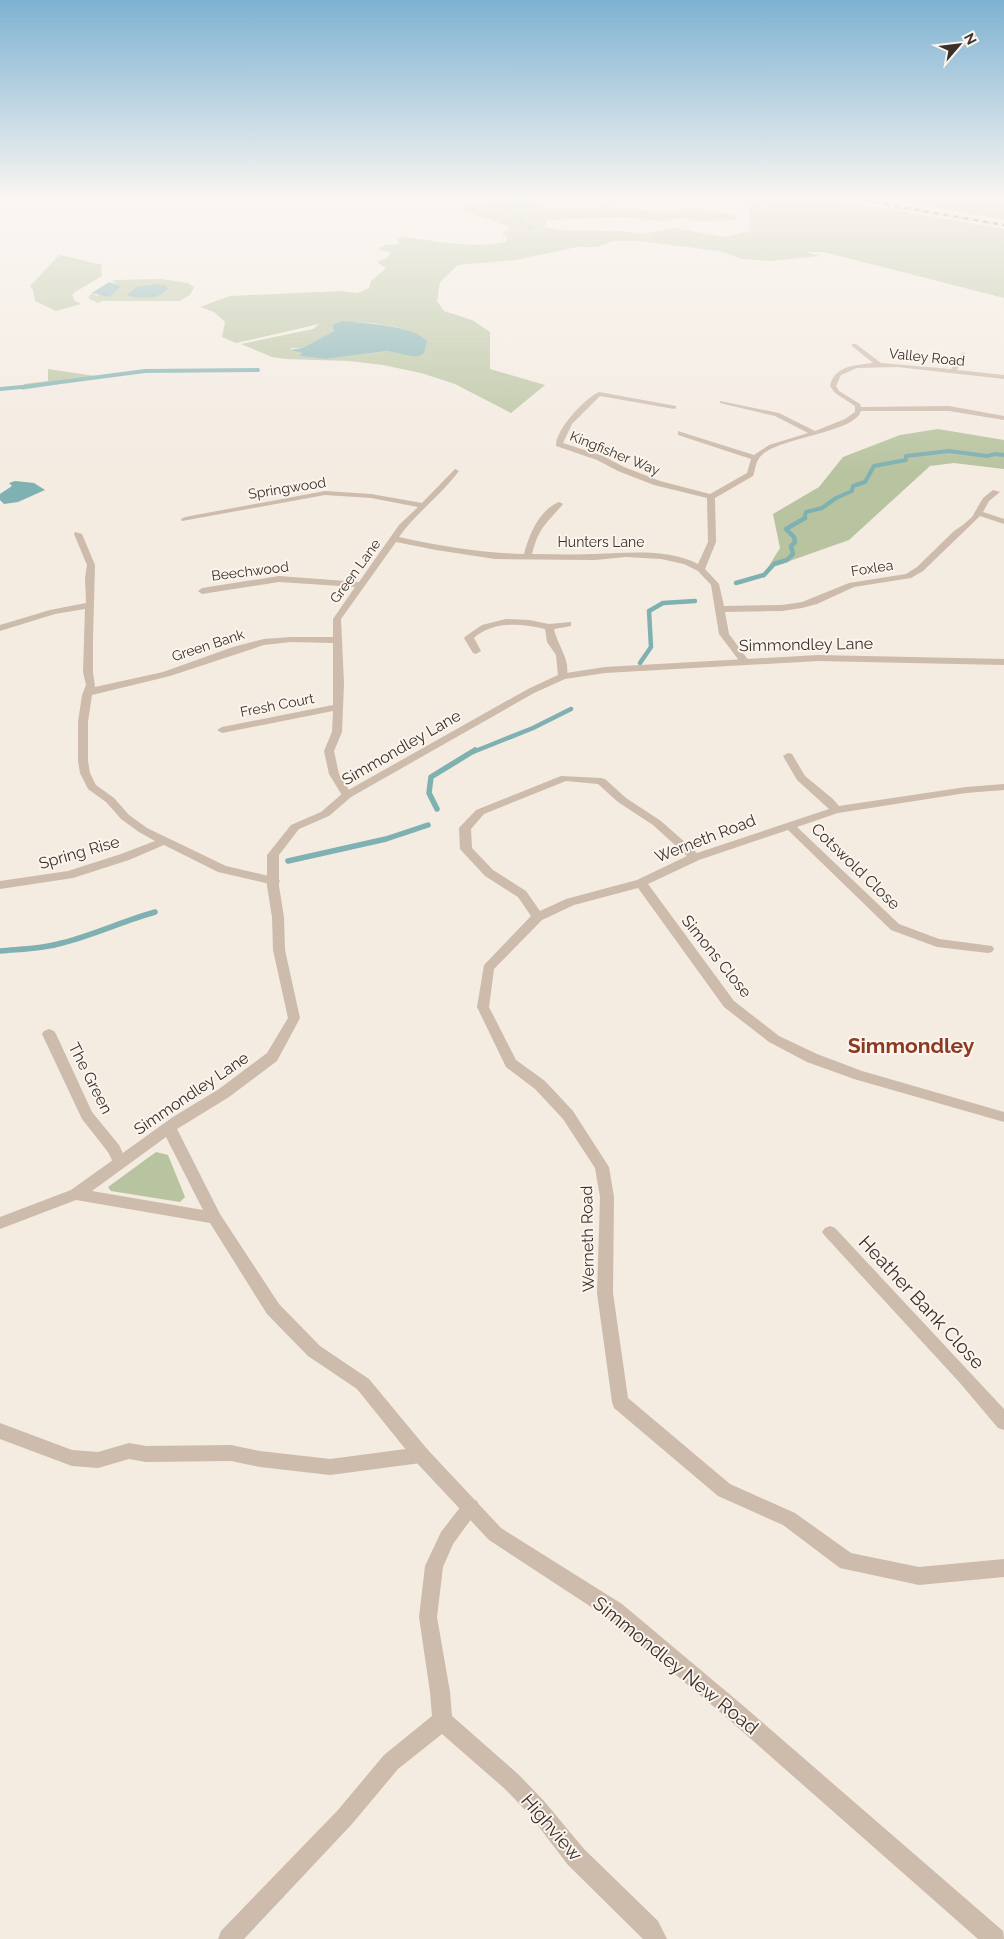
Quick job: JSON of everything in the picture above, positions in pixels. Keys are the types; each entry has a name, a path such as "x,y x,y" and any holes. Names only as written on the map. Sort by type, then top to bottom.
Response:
{"street":[{"path":"854,345 879,365"},
{"path":"952,372 963,354"},
{"name":"Valley Road","path":"859,409 858,405 838,392 833,386 834,380 845,369 879,365 922,367 952,372 1004,376"},
{"name":"Kingfisher Way","path":"674,407 599,394 568,424 559,444 600,458 621,470 657,484 710,497"},
{"path":"732,404 740,399"},
{"path":"722,402 777,414 814,433"},
{"path":"744,661 724,634 715,584 701,569 704,557 712,545 713,519 710,497 750,474 752,463 756,458 775,445 833,428 856,415 859,409 946,407 976,410 1004,418"},
{"path":"671,437 690,429"},
{"path":"681,433 756,458"},
{"name":"Green Lane","path":"347,795 334,774 329,751 337,732 337,619 402,527 443,487 455,470"},
{"name":"Foxlea","path":"721,609 782,608 814,602 852,585 908,576 920,569 978,514 986,500 996,492"},
{"name":"Springwood","path":"185,519 325,493 371,496 423,506"},
{"path":"528,555 533,536 541,522 559,504"},
{"path":"978,514 1004,522"},
{"path":"78,534 92,565 89,578 88,638 88,672 91,685 87,695 82,722 85,773 92,788 110,800 126,817 143,830 164,841 222,869 274,881"},
{"name":"Hunters Lane","path":"395,539 436,548 495,556 595,557 626,554 661,556 686,562 701,569"},
{"name":"Beechwood","path":"202,591 280,579 361,585"},
{"path":"0,628 53,612 90,606"},
{"path":"476,651 469,638 483,626 509,623 540,624 549,627 568,624"},
{"path":"549,627 552,642 561,655 563,676"},
{"name":"Green Bank","path":"90,690 128,683 190,666 234,649 266,642 308,639 338,640"},
{"name":"Simmondley Lane","path":"0,1224 76,1194 169,1128 224,1093 272,1057 294,1018 279,950 274,855 295,827 325,814 347,795 531,691 563,676 605,670 744,661 818,658 1004,662"},
{"name":"Fresh Court","path":"222,730 338,707"},
{"path":"788,756 801,778 829,801 836,810"},
{"path":"538,916 522,894 489,873 466,849 465,828 480,812 526,792 565,778 601,781 622,800 656,823 695,857"},
{"name":"Werneth Road","path":"1004,787 966,790 836,810 695,857 641,883 570,902 538,916 488,968 483,1008 511,1063 540,1085 568,1115 602,1167 607,1197 605,1293 620,1402 724,1490 789,1519 847,1561 919,1576 1004,1568"},
{"name":"Cotswold Close","path":"790,825 895,927 937,943 988,949"},
{"name":"Spring Rise","path":"0,886 69,875 164,841"},
{"name":"Simons Close","path":"641,883 729,1004 774,1039 812,1058 859,1075 1004,1117"},
{"name":"The Green","path":"49,1034 87,1115 114,1149 120,1162"},
{"name":"Simmondley New Road","path":"169,1128 215,1218 273,1309 314,1351 363,1384 421,1455 496,1534 615,1611 733,1710 995,1939"},
{"path":"76,1194 215,1218"},
{"name":"Heather Bank Close","path":"830,1232 954,1364 1004,1422"},
{"path":"0,1431 72,1458 98,1460 129,1451 146,1454 231,1453 260,1459 330,1467 421,1455"},
{"path":"229,1939 345,1817 391,1762 442,1721 440,1692 428,1617 434,1566 446,1538 471,1507"},
{"name":"Highview","path":"442,1721 512,1782 537,1808 576,1857 650,1930 656,1939"}],"green space":[{"path":"33,290 78,290 72,295 75,301 81,304 56,311 35,301"},
{"path":"105,290 192,290 190,295 179,301 102,301 98,303 88,298 92,293 97,296"},
{"path":"364,290 439,290 437,301 444,311 472,320 490,332 490,369 545,385 511,413 455,384 421,373 383,365 349,361 272,357 241,344 313,329 319,324 236,343 222,337 225,322 214,312 200,307 230,296 341,291 358,293","holes":["346,322 373,323 396,327 424,338 398,353 387,351 326,359 299,356 302,353 290,350 292,348 302,348 334,331 332,325"]},
{"path":"975,290 1004,290 1004,298"},
{"path":"48,369 102,377 22,390 24,384 48,381"},
{"path":"938,429 1004,440 1004,469 954,463 930,466 849,540 767,569 780,548 773,514 819,487 843,457 900,435"},
{"path":"156,1152 168,1155 185,1197 180,1202 111,1191 108,1187"}],"water":[{"path":"96,290 116,290 109,297 92,293"},
{"path":"132,290 167,290 149,298 127,295"},
{"path":"342,321 374,324 411,331 427,341 424,353 419,356 412,356 387,351 326,359 299,356 302,353 289,350 302,348 334,331 332,325"},
{"path":"15,481 34,483 45,490 18,502 4,504 0,500 0,494 12,486 9,483"}],"waterway":[{"path":"23,387 145,371 258,370"},
{"path":"0,389 22,387"},
{"path":"804,518 806,512 822,508 836,498 852,491 853,486 865,482 874,466 906,460 906,456 949,451 987,456 995,454 1004,455"},
{"path":"736,583 764,575 774,564 787,560 793,554 791,546 795,542 794,537 786,529 804,518"},
{"path":"640,663 651,647 649,611 663,603 695,601"},
{"path":"473,752 533,728 571,709"},
{"path":"437,809 429,793 431,777 475,750"},
{"path":"288,861 386,839 428,825"},
{"path":"0,951 54,945 155,912"}],"district":[{"name":"Simmondley","path":"911,1046"}]}
